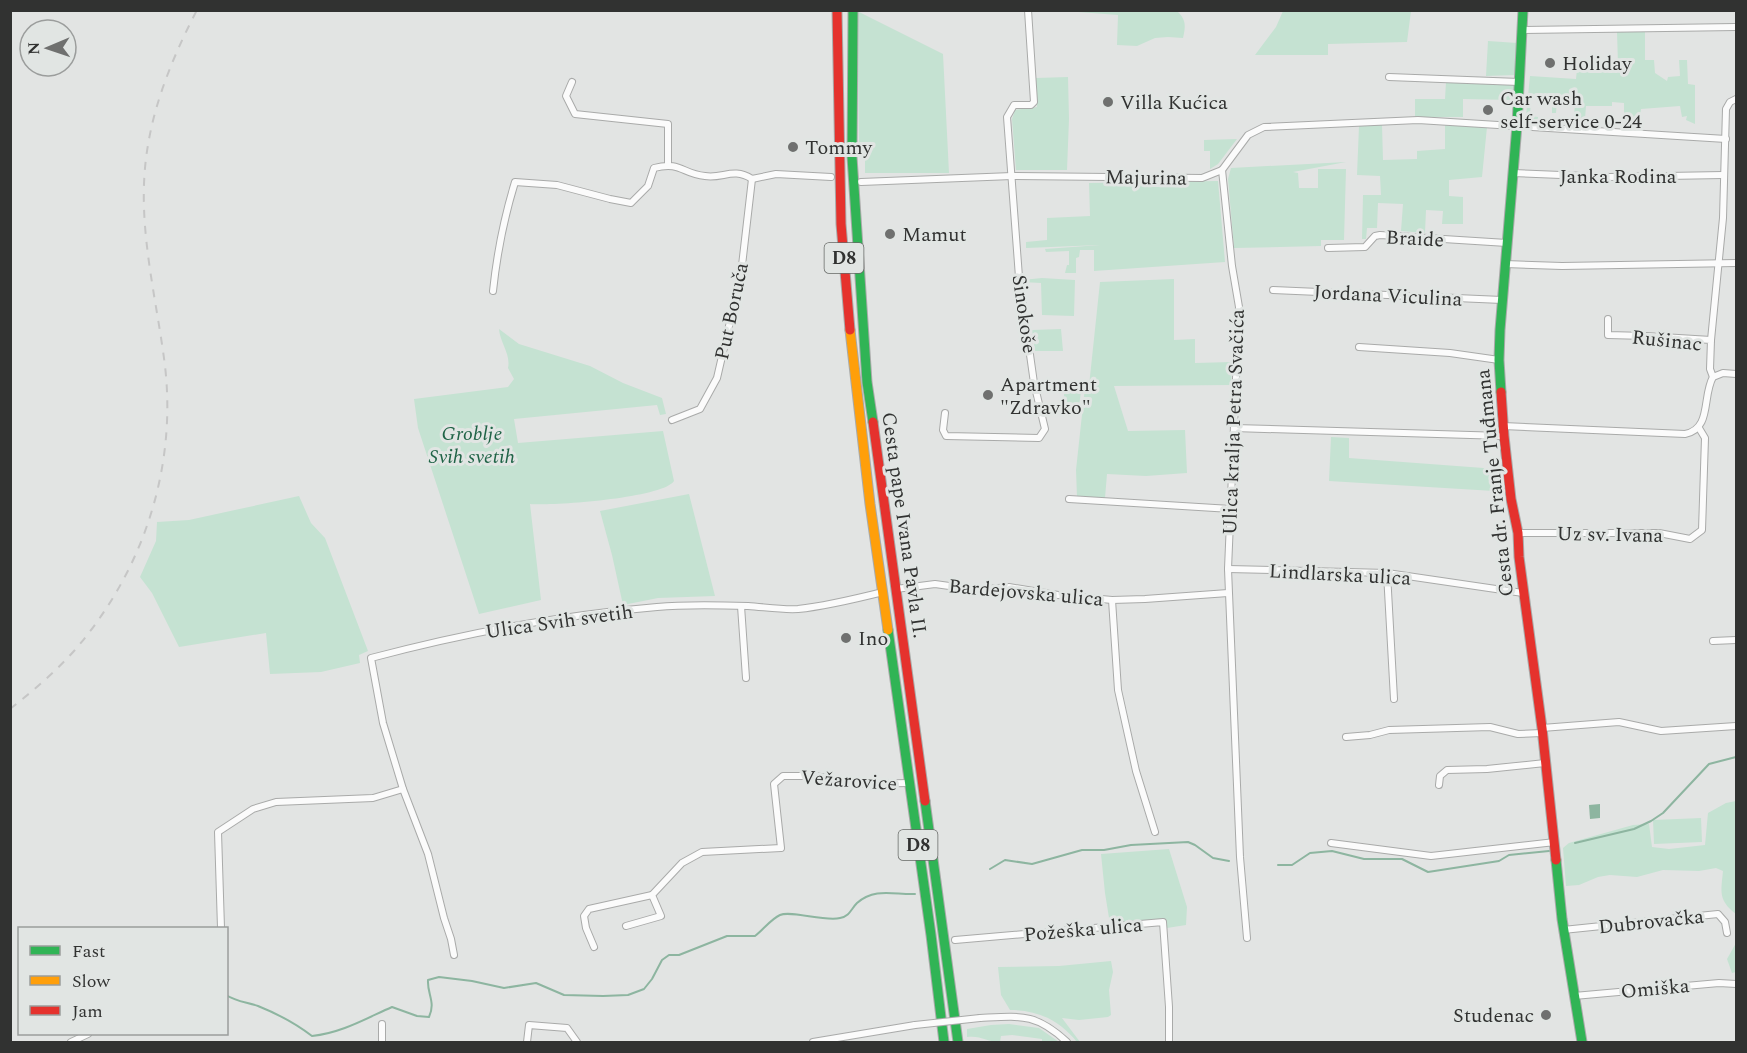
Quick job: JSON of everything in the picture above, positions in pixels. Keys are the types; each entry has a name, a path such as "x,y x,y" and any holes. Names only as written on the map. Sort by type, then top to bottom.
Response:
{"main road":[{"name":"Cesta pape Ivana Pavla II.","path":"837,10 841,224 850,336 870,504 944,1042"},
{"name":"Cesta pape Ivana Pavla II.","path":"853,10 852,157 867,382 958,1042"},
{"name":"Cesta dr. Franje Tuđmana","path":"1523,10 1517,125 1499,360 1511,499 1518,533 1523,593 1542,731 1563,930 1582,1042"}],"street":[{"path":"1012,176 1007,117 1014,105 1031,105 1034,102 1028,10"},
{"path":"1522,30 1737,27"},
{"path":"1389,77 1519,82"},
{"path":"572,82 566,96 575,114 668,124 668,164"},
{"path":"1711,340 1723,218 1727,106 1737,99"},
{"path":"1222,170 1248,135 1264,127 1418,120 1726,139"},
{"path":"493,291 497,251 515,182 557,185 610,200 632,203 648,186 654,168 668,164 707,177 734,172 752,179 776,174 831,177"},
{"name":"Majurina","path":"861,182 1012,176 1202,178 1222,170"},
{"name":"Ulica kralja Petra Svačića","path":"1222,170 1232,266 1239,308 1228,593"},
{"name":"Janka Rodina","path":"1513,173 1610,177 1723,176"},
{"name":"Sinokoše","path":"945,413 943,430 946,436 1038,438 1045,429 1034,383 1019,277 1012,176"},
{"name":"Put Boruča","path":"672,420 700,409 717,378 741,274 752,179"},
{"name":"Braide","path":"1328,248 1359,249 1365,247 1375,236 1380,235 1507,243"},
{"path":"1505,264 1562,266 1737,263"},
{"name":"Jordana Viculina","path":"1273,290 1502,300"},
{"name":"Rušinac","path":"1608,319 1608,335 1711,340 1710,369 1713,377"},
{"path":"1359,347 1450,353 1499,360"},
{"path":"1713,377 1737,374"},
{"name":"Uz sv. Ivana","path":"1518,533 1659,533 1690,539 1702,530 1705,438 1699,428 1709,384 1713,377"},
{"path":"1234,428 1685,434 1699,428"},
{"path":"1069,499 1231,509"},
{"name":"Lindlarska ulica","path":"1228,569 1387,573 1523,593"},
{"path":"1387,573 1394,699"},
{"name":"Bardejovska ulica","path":"896,589 935,584 978,590 1009,587 1058,595 1112,600 1228,593"},
{"name":"Ulica Svih svetih","path":"454,955 428,854 403,789 383,723 371,658 438,640 608,612 659,606 796,609 846,601 883,591"},
{"path":"1228,593 1240,857 1247,938"},
{"path":"1112,600 1118,690 1136,771 1155,831"},
{"path":"741,606 746,678"},
{"path":"1713,641 1737,640"},
{"path":"1346,737 1370,735 1389,730 1490,727 1518,734 1619,722 1661,731 1737,726"},
{"path":"1439,785 1440,776 1447,770 1487,770 1545,763"},
{"name":"Vežarovice","path":"652,895 682,863 702,852 781,849 774,784 783,776 815,776 858,784 909,783"},
{"path":"221,927 218,832 253,809 276,802 373,798 403,789"},
{"path":"1331,843 1431,856 1555,842"},
{"path":"594,947 584,916 589,909 652,895 661,916 626,926"},
{"name":"Dubrovačka","path":"1563,930 1718,915 1725,922 1727,933"},
{"name":"Požeška ulica","path":"955,940 1163,922 1169,1042"},
{"name":"Omiška","path":"1574,996 1719,983 1737,984"},
{"path":"813,1042 915,1025 1022,1016 1041,1022 1067,1042"},
{"path":"382,1024 382,1042"},
{"path":"527,1042 529,1025 567,1028 577,1042"},
{"path":"71,1042 86,1035"}],"green space":[{"path":"857,11 943,54 949,173 865,173 865,147 859,146"},
{"path":"1065,11 1177,11 1184,20 1184,34 1183,38 1155,38 1137,46 1117,45 1118,15"},
{"path":"1283,11 1411,11 1407,42 1328,44 1328,55 1255,55 1276,27"},
{"path":"1617,32 1645,32 1645,60 1654,60 1655,73 1667,81 1668,77 1680,76 1679,60 1687,60 1688,84 1695,85 1695,124 1686,120 1687,116 1682,117 1680,106 1641,109 1639,126 1624,126 1624,103 1612,102 1612,106 1586,106 1585,119 1574,119 1575,101 1557,100 1556,113 1552,113 1552,99 1531,98 1530,116 1538,117 1538,121 1527,120 1530,76 1576,79 1577,69 1599,70 1614,67 1618,64"},
{"path":"1488,41 1517,43 1515,75 1486,76"},
{"path":"1068,77 1067,170 1016,170 1012,119 1015,110 1037,107 1036,78"},
{"path":"1446,82 1514,85 1513,100 1463,99 1463,117 1415,117 1415,99 1445,99"},
{"path":"1382,125 1383,160 1417,159 1417,151 1445,149 1445,125 1487,127 1482,177 1449,180 1449,196 1463,197 1463,224 1442,224 1443,211 1426,210 1425,233 1401,231 1403,204 1378,203 1377,228 1367,228 1366,239 1362,239 1363,195 1381,195 1380,176 1357,175 1359,126"},
{"path":"1237,139 1218,164 1210,169 1210,151 1204,151 1204,140"},
{"path":"1346,162 1293,172 1298,173 1299,188 1318,188 1318,169 1346,169 1344,240 1321,240 1321,246 1234,248 1228,179 1231,168"},
{"path":"1218,181 1225,262 1094,271 1094,250 1080,250 1079,257 1076,258 1076,273 1065,273 1069,265 1069,251 1046,252 1045,249 1100,245 1026,248 1026,242 1047,240 1047,218 1090,216 1089,183"},
{"path":"1042,278 1075,280 1074,316 1042,315 1041,283 1022,282 1022,280"},
{"path":"1174,279 1174,340 1195,339 1195,363 1232,362 1231,385 1114,386 1128,431 1185,430 1187,473 1146,476 1107,474 1105,498 1077,497 1076,470 1085,387 1089,386 1100,282"},
{"name":"Groblje Svih svetih","path":"499,329 519,344 590,366 623,383 662,398 666,414 660,415 657,405 514,419 518,443 663,431 674,481 666,487 650,492 606,500 530,504 541,600 479,614 418,428 414,399 508,387 514,379 508,368 508,358"},
{"path":"1061,329 1063,351 1035,351 1032,330"},
{"path":"1064,385 1082,385 1079,406 1064,406"},
{"path":"1331,437 1349,438 1349,458 1497,469 1494,491 1329,481"},
{"path":"689,494 715,596 658,598 623,605 600,511"},
{"path":"299,496 311,523 325,538 368,651 359,655 360,663 321,672 270,674 266,633 179,647 152,593 140,577 156,541 157,522 189,520"},
{"path":"1736,801 1736,914 1723,900 1721,890 1723,871 1716,868 1699,871 1663,870 1637,877 1610,875 1579,885 1566,886 1563,848 1569,843 1633,825 1649,824 1652,847 1669,849 1705,845 1708,813 1726,803"},
{"path":"1701,818 1702,842 1654,844 1653,820"},
{"path":"1169,849 1187,907 1186,925 1167,928 1163,919 1110,924 1101,854"},
{"path":"1736,943 1736,972 1732,973 1727,959"},
{"path":"1111,961 1113,972 1109,990 1111,1015 1079,1020 1062,1018 1080,1042 1077,1042 1055,1022 1039,1014 1010,1010 1001,995 998,967 1059,966"},
{"path":"1009,1024 1039,1028 1059,1042 1042,1042 1042,1039 1012,1035 1001,1036 1000,1042 967,1037 967,1029"}],"shaded area":[{"path":"1600,804 1600,818 1590,819 1589,805"}],"waterway":[{"path":"1575,843 1634,829 1651,821 1663,813 1709,764 1736,757"},
{"path":"990,869 1005,860 1032,864 1082,850 1188,842 1213,858 1229,861"},
{"path":"1278,865 1292,865 1310,853 1332,851 1364,859 1402,859 1428,872 1499,861 1509,855 1549,851"},
{"path":"228,996 272,1012 312,1036 343,1029 392,1007 417,1016 429,1017 432,1007 428,980 439,977 504,988 536,983 564,995 628,995 644,989 662,960 669,955 679,955 727,936 755,936 780,915 792,914 834,919 848,914 857,903 871,895 878,893 915,894"}],"railway":[{"path":"10,709 59,666 98,621 119,588 150,518 165,443 167,405 165,366 144,218 145,168 152,127 163,87 197,10"}],"traffic: fast":[{"path":"853,10 852,157 867,382 873,422"},
{"path":"1501,392 1500,330 1517,125 1523,10"},
{"path":"888,630 944,1042"},
{"path":"925,801 958,1042"},
{"path":"1556,860 1562,919 1582,1042"}],"traffic: slow":[{"path":"850,330 870,504 888,630"}],"traffic: jam":[{"path":"837,10 841,224 850,330"},
{"path":"1501,392 1511,499 1518,533 1556,860"},
{"path":"873,422 925,801"}],"place":[{"name":"Holiday","path":"1550,63"},
{"name":"Villa Kućica","path":"1108,102"},
{"name":"Car wash self-service 0-24","path":"1488,110"},
{"name":"Tommy","path":"793,147"},
{"name":"Mamut","path":"890,234"},
{"name":"Apartment \"Zdravko\"","path":"988,395"},
{"name":"Ino","path":"846,638"},
{"name":"Studenac","path":"1546,1015"}]}
